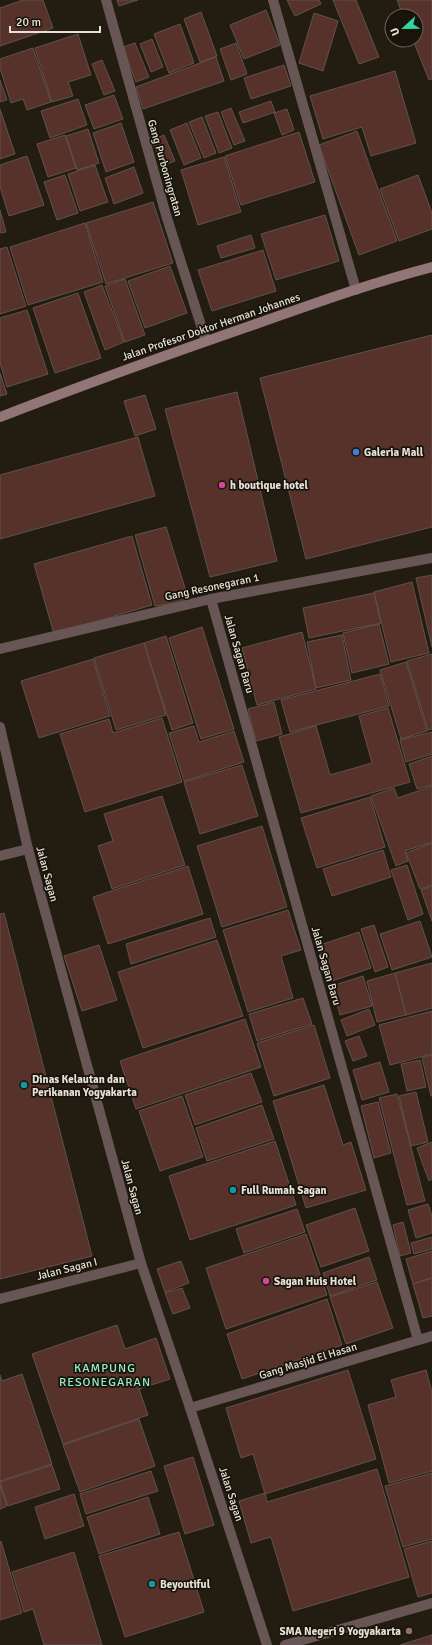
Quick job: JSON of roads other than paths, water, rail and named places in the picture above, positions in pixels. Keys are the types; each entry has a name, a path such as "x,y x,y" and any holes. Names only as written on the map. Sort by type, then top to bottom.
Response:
{"main road":[{"name":"Jalan Profesor Doktor Herman Johannes","path":"0,417 61,393 206,341 356,290 432,267"}],"street":[{"name":"Gang Purboningratan","path":"106,0 166,215 206,341"},
{"path":"273,0 356,290"},
{"name":"Gang Resonegaran 1","path":"0,649 211,599 432,558"},
{"name":"Jalan Sagan Baru","path":"211,599 418,1340"},
{"name":"Jalan Sagan","path":"0,727 28,849 140,1263 190,1408 267,1645"},
{"path":"0,856 28,849"},
{"name":"Jalan Sagan I","path":"0,1299 140,1263"},
{"name":"Gang Masjid El Hasan","path":"190,1408 432,1336"},
{"path":"285,1645 432,1603"}],"place":[{"name":"Galeria Mall","path":"356,452"},
{"name":"h boutique hotel","path":"222,485"},
{"name":"Dinas Kelautan dan Perikanan Yogyakarta","path":"24,1085"},
{"name":"Full Rumah Sagan","path":"233,1190"},
{"name":"Sagan Huis Hotel","path":"266,1281"},
{"name":"Beyoutiful","path":"152,1584"},
{"name":"SMA Negeri 9 Yogyakarta","path":"409,1631"}],"district":[{"name":"KAMPUNG RESONEGARAN","path":"105,1375"}]}
